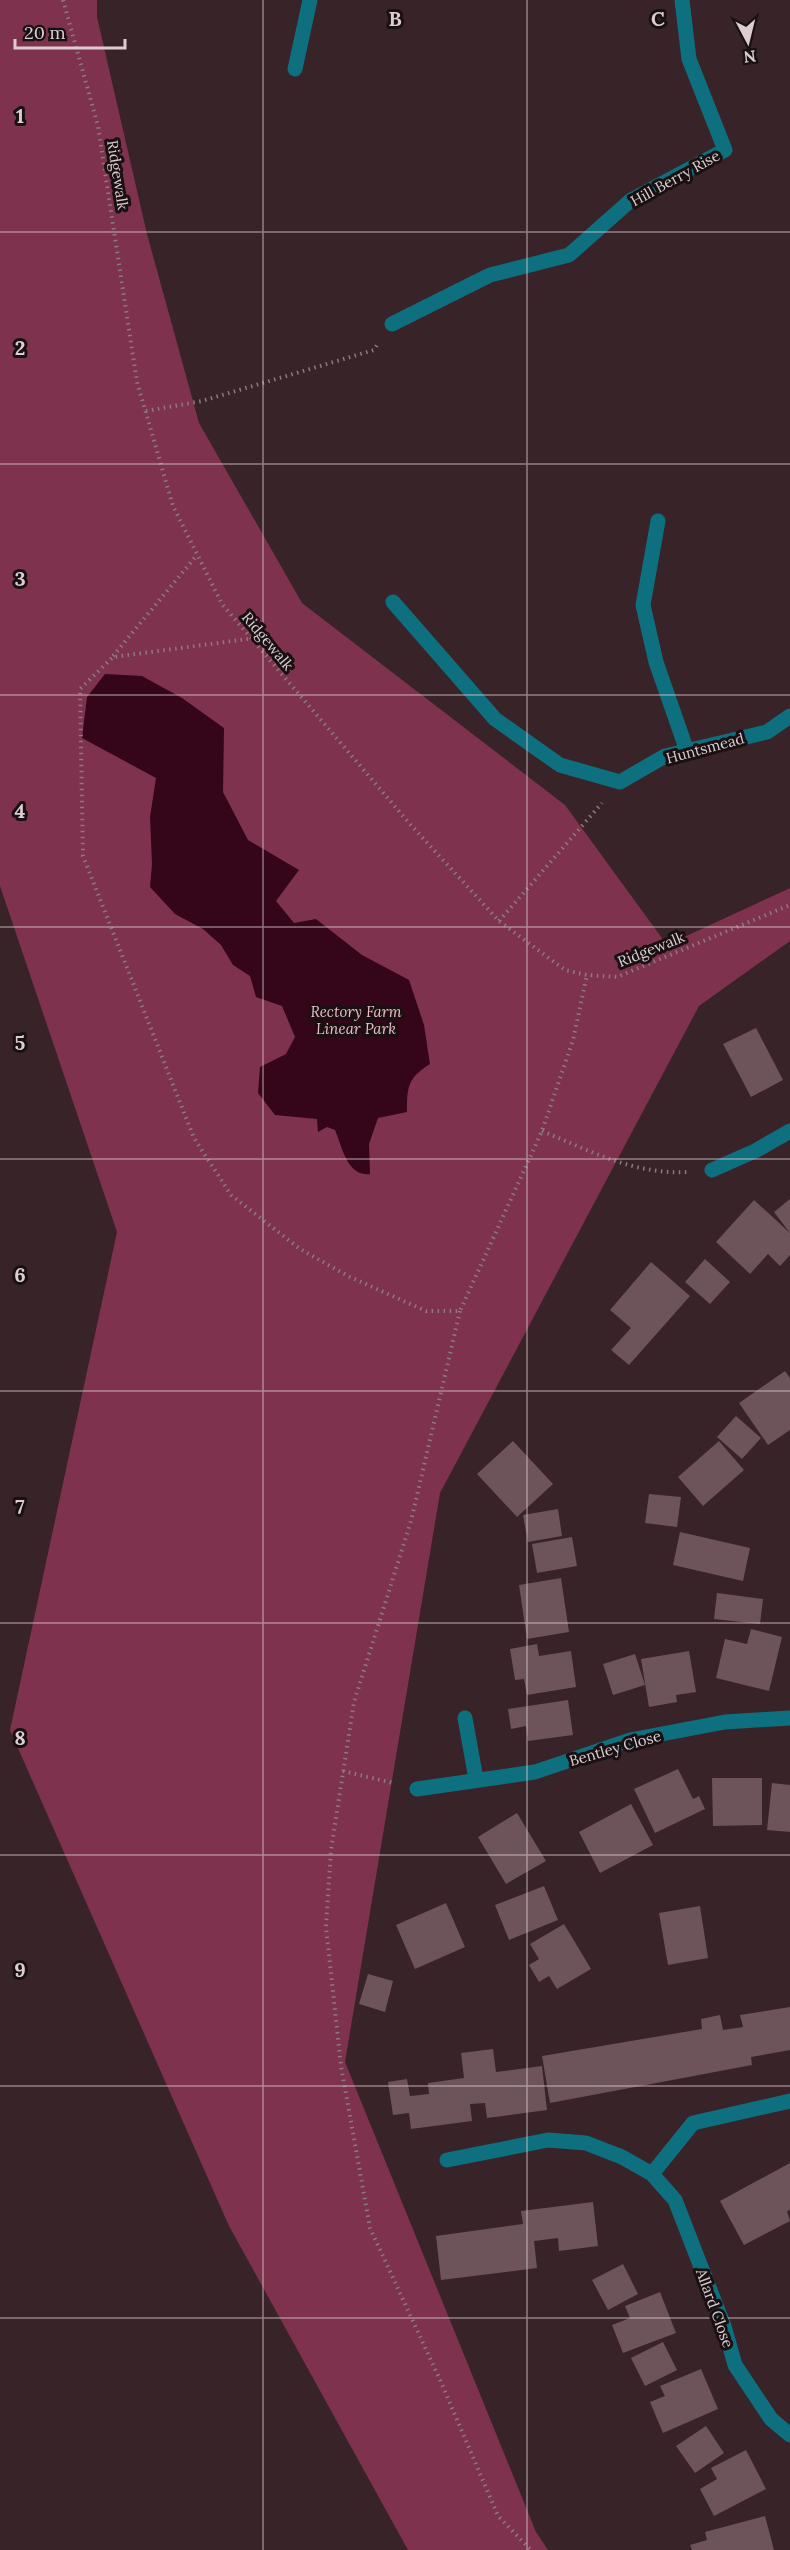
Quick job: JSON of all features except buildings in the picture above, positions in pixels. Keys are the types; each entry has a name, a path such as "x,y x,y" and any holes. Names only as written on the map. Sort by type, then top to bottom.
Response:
{"street":[{"path":"295,69 310,0"},
{"name":"Hill Berry Rise","path":"392,324 490,275 568,255 631,200 725,150 689,59 682,0"},
{"path":"658,521 643,605 656,662 687,751"},
{"path":"393,602 495,719 560,765 620,782"},
{"name":"Huntsmead","path":"620,782 665,756 767,732 790,716"},
{"path":"712,1170 755,1151 790,1131"},
{"path":"465,1718 476,1779"},
{"name":"Bentley Close","path":"417,1789 535,1772 630,1740 672,1732 725,1722 790,1718"},
{"path":"652,2174 693,2123 790,2102"},
{"name":"Allard Close","path":"447,2160 548,2140 586,2143 622,2157 652,2174 675,2200 724,2326 735,2365 771,2419 790,2435"}],"path":[{"name":"Ridgewalk","path":"63,0 98,126 137,382 173,506 222,604 249,639 409,823 499,921 564,970 587,975 617,976 790,905"},
{"path":"146,411 202,401 374,350 392,324"},
{"path":"197,555 113,657 80,689 83,856 194,1138 231,1195 300,1249 348,1276 426,1311 460,1311"},
{"path":"113,657 249,639"},
{"path":"499,921 620,782"},
{"path":"531,2550 498,2516 441,2382 370,2228 341,2067 326,1927 331,1850 354,1702 411,1521 460,1311 542,1131 573,1040 587,975"},
{"path":"542,1131 627,1166 665,1173 712,1170"},
{"path":"343,1771 417,1789"}],"green space":[{"name":"Rectory Farm Linear Park","path":"0,0 97,0 97,17 147,234 199,423 302,603 565,805 667,945 790,888 790,941 699,1006 440,1493 345,2062 536,2532 548,2550 408,2550 229,2226 10,1730 117,1232 0,886"}],"shaded area":[{"path":"105,674 142,676 182,698 224,728 223,792 248,840 299,870 276,901 294,923 316,919 362,955 409,980 424,1025 430,1064 413,1078 410,1084 407,1112 378,1118 369,1144 370,1174 362,1174 351,1166 335,1130 327,1127 318,1132 317,1119 275,1115 258,1093 260,1067 286,1054 295,1037 282,1006 256,997 250,976 233,965 221,945 203,929 175,914 150,887 152,864 150,817 156,778 82,738 87,697"}]}
